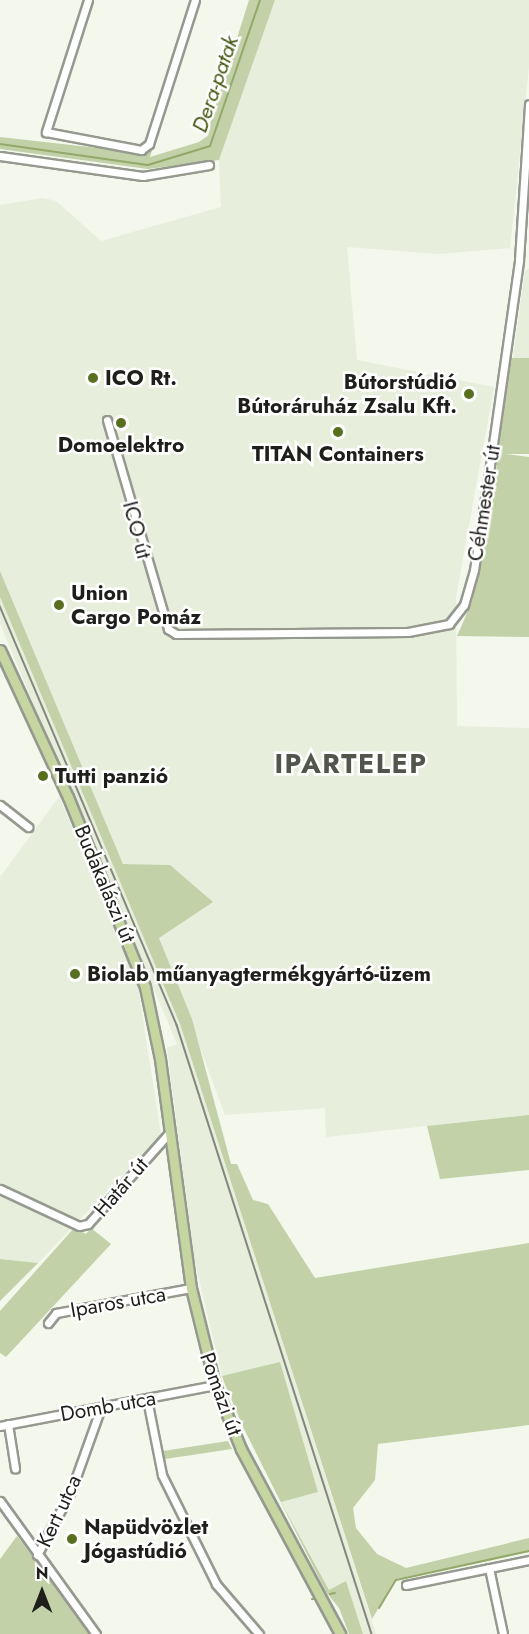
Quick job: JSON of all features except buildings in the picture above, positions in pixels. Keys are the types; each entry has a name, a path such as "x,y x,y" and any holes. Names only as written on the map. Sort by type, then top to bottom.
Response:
{"main road":[{"name":"Budakalászi út","path":"0,650 134,955 153,1018 170,1132"},
{"name":"Pomázi út","path":"170,1132 191,1288 215,1384 241,1449 340,1634"}],"street":[{"path":"88,0 47,123 48,136 141,150 149,144 195,0"},
{"name":"Céhmester út","path":"176,634 408,632 449,624 464,605 518,273 529,104"},
{"path":"0,156 143,176 209,165"},
{"name":"ICO út","path":"107,420 162,622 176,634"},
{"path":"0,805 28,827"},
{"name":"Határ út","path":"0,1189 79,1226 88,1224 170,1132"},
{"name":"Iparos utca","path":"48,1323 56,1313 191,1288"},
{"name":"Domb utca","path":"4,1425 215,1384"},
{"path":"147,1399 162,1475 216,1584 259,1634"},
{"name":"Kert utca","path":"96,1634 37,1555 71,1491 101,1407"},
{"path":"4,1425 15,1468"},
{"path":"0,1501 37,1555"},
{"path":"406,1586 529,1560"},
{"path":"489,1568 503,1634"}],"shaded area":[{"path":"275,0 529,0 529,66 510,248 439,254 347,247 357,360 494,387 456,597 457,726 529,728 529,1115 326,1137 325,1108 225,1115 159,937 177,924 170,865 123,864 0,571 0,205 43,198 56,201 101,241 221,207 219,160"},
{"path":"529,268 529,358 513,358 525,271"},
{"path":"0,597 180,1024 376,1634 363,1634 346,1582 329,1590 281,1501 318,1492 280,1363 222,1376 194,1258 167,1048 177,1044 0,624"},
{"path":"59,797 136,974 161,1135 38,1263 0,1259 0,877"}],"green space":[{"path":"249,0 275,0 219,160 148,169 0,149 0,137 142,153 153,147 150,157 199,142 206,137"},
{"path":"510,358 529,358 529,454 506,454 529,457 529,637 457,636 472,602 492,503"},
{"path":"0,571 123,864 170,865 213,902 159,938 192,1019 231,1164 237,1164 253,1200 268,1204 315,1278 529,1243 529,1425 378,1444 375,1480 353,1508 356,1528 377,1554 406,1568 529,1538 529,1552 396,1579 372,1619 180,1024 0,597"},
{"path":"529,1115 529,1170 440,1179 427,1126"},
{"path":"74,1228 86,1234 91,1228 111,1244 6,1357 0,1353 0,1311"},
{"path":"0,1259 38,1263 0,1301"},
{"path":"280,1362 318,1492 281,1502 329,1590 346,1581 363,1634 349,1634 339,1608 326,1592 244,1429 222,1376"},
{"path":"228,1441 232,1449 165,1459 163,1451"},
{"path":"17,1536 91,1634 0,1634 0,1559"}],"waterway":[{"name":"Dera-patak","path":"0,144 148,165 210,146 260,0"},
{"path":"379,1608 396,1580 529,1551"},
{"path":"330,1594 335,1593"}],"tram line":[{"path":"0,606 177,1025 372,1634"}],"place":[{"name":"ICO Rt.","path":"93,378"},
{"name":"Bútorstúdió Bútoráruház Zsalu Kft.","path":"469,394"},
{"name":"Domoelektro","path":"121,423"},
{"name":"TITAN Containers","path":"338,432"},
{"name":"Union Cargo Pomáz","path":"59,605"},
{"name":"Tutti panzió","path":"43,776"},
{"name":"Biolab műanyagtermékgyártó-üzem","path":"75,974"},
{"name":"Napüdvözlet Jógastúdió","path":"72,1539"}],"district":[{"name":"IPARTELEP","path":"351,764"}]}
